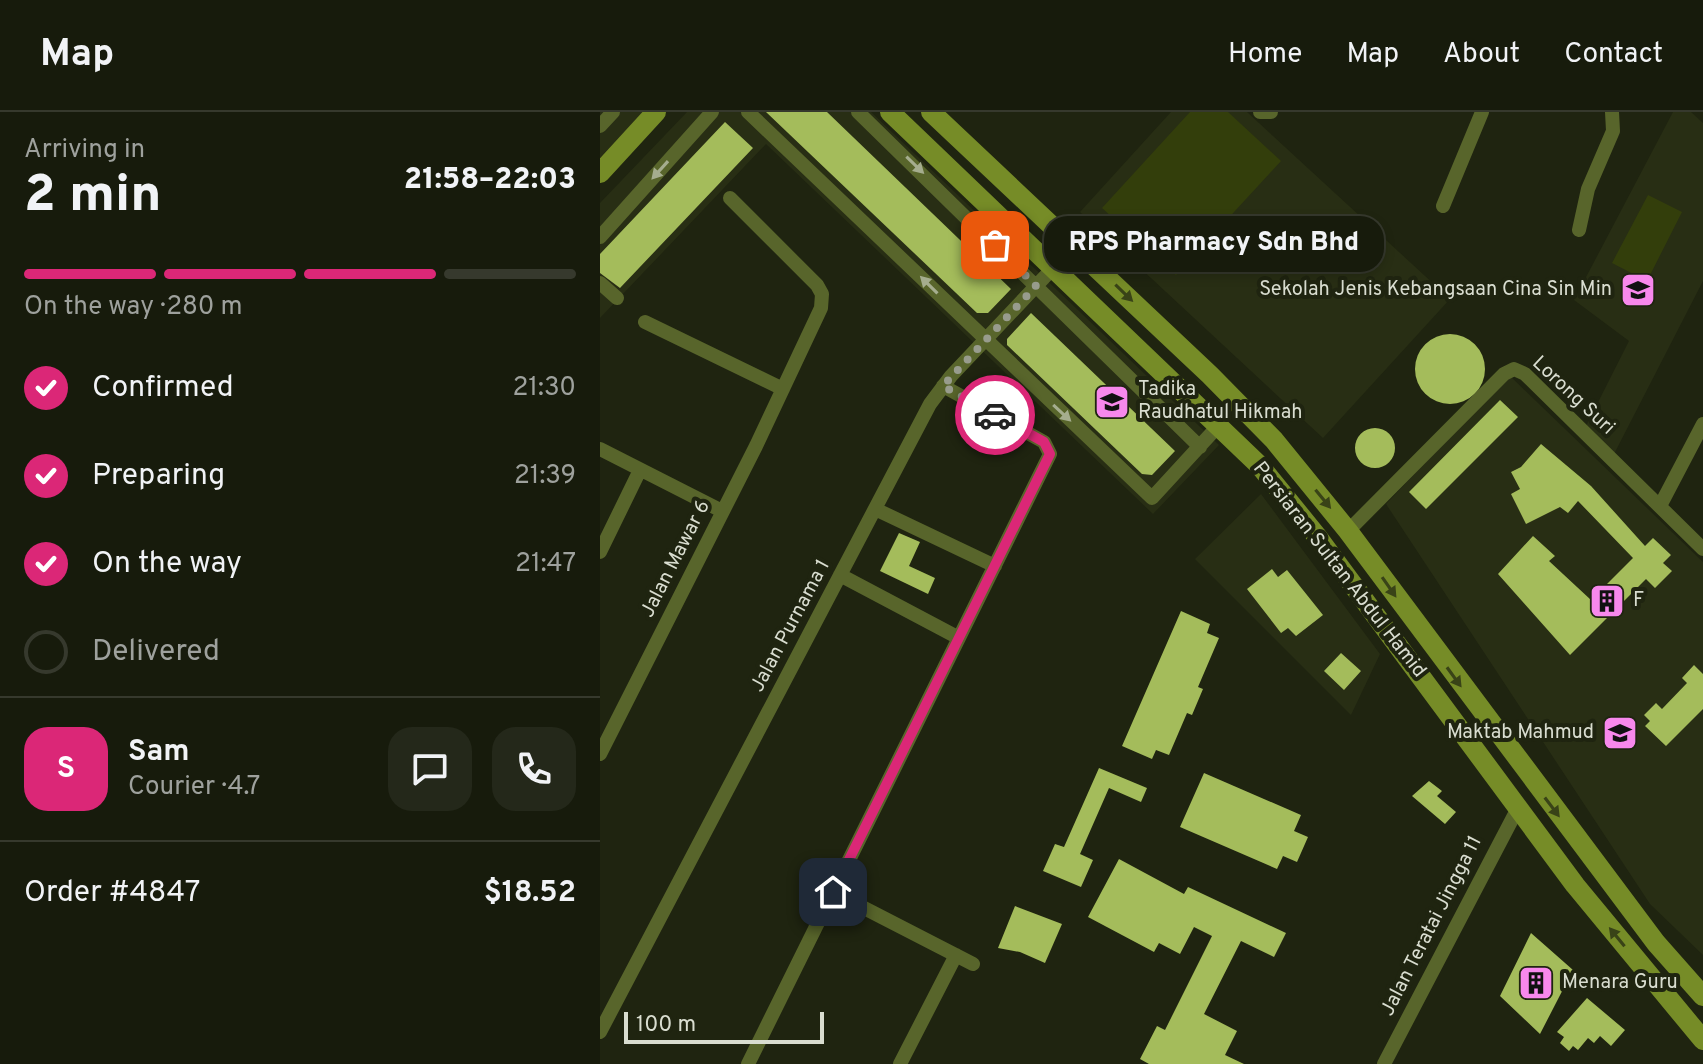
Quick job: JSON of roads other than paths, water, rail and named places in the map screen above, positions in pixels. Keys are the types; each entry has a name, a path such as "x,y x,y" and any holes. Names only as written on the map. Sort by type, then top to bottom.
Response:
{"main road":[{"path":"600,173 656,112"},
{"name":"Persiaran Sultan Abdul Hamid","path":"890,112 1055,266 1260,466 1348,577 1575,885 1703,1040"},
{"name":"Persiaran Sultan Abdul Hamid","path":"931,112 1236,400 1348,531 1656,943 1703,996"},
{"path":"1348,577 1370,560"}],"street":[{"path":"600,126 613,112"},
{"path":"600,237 712,112"},
{"path":"748,112 861,217 984,341 1152,498 1220,424"},
{"path":"858,112 1200,447"},
{"path":"1260,112 1271,112"},
{"path":"1443,206 1482,112"},
{"path":"1579,230 1588,189 1613,131 1612,112"},
{"name":"Jalan Mawar 6","path":"600,754 819,316 822,294 817,285 730,198"},
{"name":"Jalan Purnama 1","path":"600,1032 943,386 1055,266"},
{"path":"600,283 617,298"},
{"path":"645,322 785,385"},
{"name":"Lorong Suri","path":"1348,531 1510,369 1525,374 1703,549"},
{"path":"748,1064 1050,454 1050,447 943,386"},
{"path":"1660,506 1703,424"},
{"path":"600,449 722,511"},
{"path":"600,552 640,470"},
{"path":"875,509 995,566"},
{"path":"840,575 959,638"},
{"name":"Jalan Teratai Jingga 11","path":"1384,1064 1518,808"},
{"path":"833,892 973,964"},
{"path":"900,1064 956,955"}],"place":[{"name":"RPS Pharmacy Sdn Bhd","path":"995,245"},
{"name":"Sekolah Jenis Kebangsaan Cina Sin Min","path":"1638,290"},
{"name":"Tadika Raudhatul Hikmah","path":"1112,402"},
{"name":"F","path":"1607,601"},
{"name":"Maktab Mahmud","path":"1620,733"},
{"name":"Menara Guru","path":"1536,983"}]}
